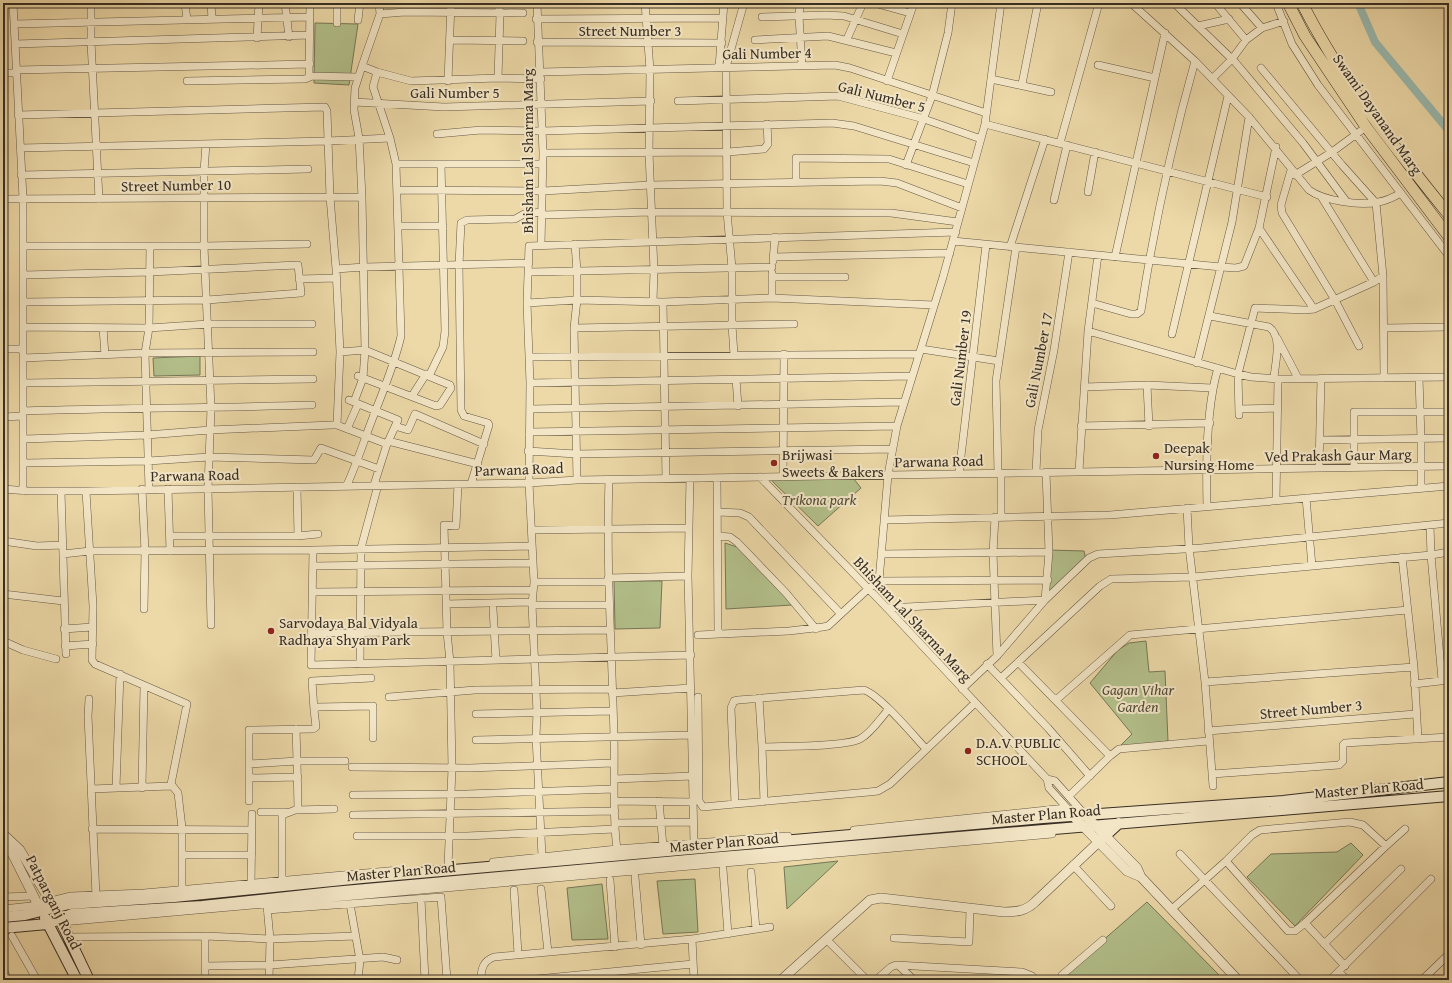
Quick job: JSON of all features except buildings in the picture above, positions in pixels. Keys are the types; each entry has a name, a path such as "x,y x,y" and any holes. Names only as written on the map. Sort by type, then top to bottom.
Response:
{"main road":[{"name":"Swami Dayanand Marg","path":"1288,3 1305,36 1366,127 1449,237"},
{"name":"Swami Dayanand Marg","path":"1302,3 1345,79 1378,127 1449,215"},
{"name":"Master Plan Road","path":"3,917 25,915 38,904 52,905 174,897 623,851 1283,801 1449,782"},
{"name":"Master Plan Road","path":"3,928 47,924 61,920 72,914 202,906 352,890 1084,828 1096,825 1119,823 1449,796"},
{"path":"1101,838 1119,823"},
{"name":"Patparganj Road","path":"38,904 77,980"},
{"path":"52,905 61,920 89,980"}],"street":[{"path":"13,3 23,198 23,491"},
{"path":"91,3 91,42 99,199"},
{"path":"185,3 187,20"},
{"path":"211,3 212,19"},
{"path":"257,38 260,19 259,3"},
{"path":"285,3 289,37"},
{"path":"310,3 310,77"},
{"path":"337,3 337,23"},
{"path":"358,20 360,3"},
{"path":"347,429 365,350 362,197 359,138 354,102 357,77 380,14 379,3"},
{"path":"448,81 451,3"},
{"path":"498,3 500,14 498,78"},
{"name":"Bhisham Lal Sharma Marg","path":"537,3 536,19 541,76 543,153 541,245 956,232"},
{"path":"645,3 650,70 649,152 654,302"},
{"path":"724,3 722,43 728,125 727,212 728,239 732,268 731,300 734,355"},
{"path":"723,67 744,3"},
{"path":"800,3 799,16 802,66"},
{"path":"847,40 863,3"},
{"path":"874,3 910,13"},
{"path":"887,81 914,3"},
{"path":"906,165 932,96 948,33 952,3"},
{"path":"879,581 888,475 898,426 950,253 985,124 1001,4 990,3"},
{"path":"1022,84 1038,3"},
{"path":"1054,200 1064,144 1099,3"},
{"path":"1131,3 1195,61 1249,117 1276,147 1293,173 1309,190 1322,198 1376,203 1401,193"},
{"path":"1174,3 1232,59 1317,162 1346,201"},
{"path":"1215,3 1246,40"},
{"path":"1240,3 1262,28"},
{"path":"1276,3 1299,57 1449,256"},
{"path":"380,14 523,13"},
{"path":"762,17 836,15 903,34"},
{"path":"14,24 310,17"},
{"path":"536,19 646,17 723,18"},
{"path":"1198,26 1229,19"},
{"path":"1212,79 1232,59 1246,40 1262,28 1284,21"},
{"path":"1115,257 1165,33"},
{"path":"15,44 227,37 257,38 310,35"},
{"path":"755,40 828,36 896,53"},
{"path":"450,40 523,41"},
{"name":"Street Number 3","path":"537,42 722,43"},
{"path":"1092,303 1131,314 1139,313 1167,171 1195,61"},
{"path":"3,73 16,71 93,68 310,64"},
{"name":"Gali Number 4","path":"362,66 377,72 411,81 448,81 650,70 835,65 850,68 986,113"},
{"path":"1098,65 1155,78"},
{"path":"1261,68 1376,203 1383,276 1384,378"},
{"path":"347,485 358,461 365,436 395,362 401,336 396,164 390,138 372,85 377,72"},
{"path":"187,81 357,77"},
{"path":"991,79 1022,84 1051,92"},
{"name":"Gali Number 5","path":"678,101 838,96 924,120 981,139"},
{"path":"1172,334 1228,96"},
{"name":"Gali Number 5","path":"354,102 444,107 650,101"},
{"path":"18,115 95,114 324,106 327,111 330,197 337,278 340,352 338,425"},
{"path":"1197,363 1222,267 1249,117"},
{"path":"543,153 728,152 766,148 768,144 767,124"},
{"path":"437,134 481,130 542,131 767,124 844,124 974,163"},
{"path":"985,124 1167,171 1208,180 1267,197"},
{"path":"1359,346 1335,300 1281,209 1293,173 1317,162 1357,135 1366,127"},
{"path":"20,148 328,141 359,138 390,138"},
{"path":"997,656 992,553 998,517 999,473 996,398 999,361 1013,247 1045,139"},
{"path":"206,144 204,171 204,246 211,381 208,488 211,626"},
{"path":"953,241 1222,267 1236,268 1244,266 1259,228 1267,197 1276,147"},
{"path":"1088,192 1094,152"},
{"path":"796,182 796,158 882,158 968,184"},
{"path":"396,164 542,164"},
{"path":"412,396 440,356 444,340 441,164"},
{"path":"21,175 98,172 308,169"},
{"path":"397,190 543,191 650,185 727,183 890,182 962,208"},
{"name":"Street Number 10","path":"3,199 362,197"},
{"path":"1322,198 1374,282"},
{"path":"471,484 489,424 464,416 461,410 459,265 461,222 467,220 514,219 524,214 542,213 727,212 891,213 958,222"},
{"path":"398,226 443,226"},
{"path":"1259,228 1314,309"},
{"path":"772,298 772,266 775,237"},
{"path":"23,246 204,246 308,244"},
{"path":"575,244 577,300 574,328 574,356 577,480"},
{"path":"541,245 529,246 527,303 530,383 528,452 534,582 532,604 535,689 538,712 536,737 540,791 539,812 542,856"},
{"name":"Gali Number 19","path":"958,474 986,245"},
{"path":"144,609 145,489 148,461 145,353 149,328 150,246"},
{"name":"Gali Number 17","path":"1036,472 1038,430 1054,350 1069,252"},
{"path":"773,257 950,253"},
{"path":"1079,471 1088,331 1098,255"},
{"path":"336,269 529,263"},
{"path":"23,275 150,272 298,265 301,293 207,300 23,302"},
{"path":"529,272 772,266"},
{"path":"1278,408 1239,412 1238,374 1253,310 1256,307 1305,310 1314,309 1374,282 1383,276"},
{"path":"772,277 845,277"},
{"path":"300,279 337,278"},
{"path":"527,303 577,300 663,302 772,298 934,305"},
{"path":"663,302 664,408 667,453 666,479"},
{"path":"1210,316 1269,327 1277,338 1298,378"},
{"path":"23,328 149,328 208,324 312,324"},
{"path":"574,328 794,324"},
{"path":"1384,328 1449,327"},
{"path":"103,328 105,355"},
{"path":"1088,331 1238,374 1276,379 1449,377"},
{"path":"1276,500 1278,408 1276,379 1277,338"},
{"path":"3,349 23,349"},
{"path":"340,352 365,350 428,375 451,386 451,389 440,405 434,406 360,376"},
{"path":"529,358 920,351 999,361"},
{"path":"23,358 145,353 313,352"},
{"path":"783,477 782,378 784,354"},
{"path":"1207,506 1206,469 1212,388 1218,368"},
{"path":"530,383 912,376"},
{"path":"23,383 146,380 211,381 314,378"},
{"path":"1319,468 1321,378"},
{"path":"1419,378 1421,488"},
{"path":"736,380 738,406"},
{"path":"1084,387 1147,385 1212,388"},
{"path":"1147,385 1148,426"},
{"path":"354,402 398,420 379,469 361,548 360,664"},
{"path":"530,409 664,408 904,402"},
{"path":"3,417 23,414 146,408 312,405"},
{"path":"1354,467 1354,412 1449,412"},
{"path":"395,426 408,430 415,414 484,444"},
{"path":"1081,426 1148,426 1210,423"},
{"path":"24,438 147,435 210,430 338,425 365,436 388,443 478,464"},
{"path":"529,432 898,426"},
{"path":"1320,440 1449,438"},
{"path":"24,463 148,461 209,457 314,460 321,448 379,469"},
{"path":"528,452 576,454 893,449"},
{"name":"Ved Prakash Gaur Marg","path":"1036,472 1449,466"},
{"name":"Parwana Road","path":"4,491 86,491 347,485 529,483 577,480 1036,472"},
{"path":"1045,600 1048,580 1049,552 1046,472"},
{"name":"Bhisham Lal Sharma Marg","path":"760,477 887,608 1047,779 1050,788 1074,816"},
{"path":"690,478 688,576 691,655 694,843"},
{"path":"717,478 718,630 720,634"},
{"path":"608,480 608,580 614,738 613,763 615,826 623,851"},
{"path":"448,866 452,768 450,662 446,632 444,525 456,526 458,484"},
{"path":"884,520 1110,515 1449,486"},
{"path":"297,487 298,536"},
{"path":"168,489 170,551"},
{"path":"61,491 63,601 66,654"},
{"path":"86,491 90,551 93,644 92,660 93,663 187,704 171,786"},
{"path":"1306,498 1312,566"},
{"path":"1187,508 1189,547 1205,682 1208,742 1213,786"},
{"path":"718,512 740,512 749,517 841,614"},
{"path":"962,689 997,656 1045,600 1089,558 1098,554 1189,547 1200,548 1449,523"},
{"path":"1414,684 1446,680 1431,555 1430,525"},
{"path":"532,530 689,528"},
{"path":"170,536 298,536 318,534"},
{"path":"718,536 730,537 737,542 786,593 816,629"},
{"path":"3,541 37,546 63,545"},
{"path":"63,554 90,551 313,550 532,546"},
{"path":"313,550 311,665 691,655"},
{"path":"881,554 1049,552"},
{"path":"1001,678 1100,586 1111,579 1193,577 1431,555 1449,552"},
{"path":"1402,557 1414,667 1415,714 1418,739"},
{"path":"313,566 533,563"},
{"path":"534,582 688,576"},
{"path":"698,635 816,629 828,626 868,589 879,581 1048,580"},
{"path":"312,592 533,590"},
{"path":"3,594 63,601"},
{"path":"887,608 1045,600"},
{"path":"446,604 609,605"},
{"path":"492,609 496,660"},
{"path":"1056,700 1130,635 1408,610"},
{"path":"64,629 92,627"},
{"path":"312,633 610,630"},
{"path":"3,642 23,650 56,659"},
{"path":"65,646 93,644"},
{"path":"1018,662 1110,756"},
{"path":"987,664 1090,776"},
{"path":"1205,682 1414,667"},
{"path":"116,788 120,674"},
{"path":"249,801 249,730 315,728 312,681 371,678"},
{"path":"142,788 144,686"},
{"path":"389,698 475,690 535,689 612,691 691,688"},
{"path":"735,804 731,708 734,701 864,690 872,694 926,749"},
{"path":"698,697 699,802 703,807 878,791 890,784 975,702"},
{"path":"759,698 764,802"},
{"path":"89,699 88,716 92,829 96,896"},
{"path":"314,710 319,706 373,706 373,738"},
{"path":"762,747 820,745 856,741 864,736 888,710"},
{"path":"476,714 612,711"},
{"name":"Street Number 3","path":"1208,730 1415,714"},
{"path":"296,729 299,807 297,810"},
{"path":"476,740 536,737 614,738 692,734"},
{"path":"1212,774 1340,765 1343,761 1343,745 1345,743 1449,737"},
{"path":"1069,796 1119,749 1208,742"},
{"path":"249,764 345,761"},
{"path":"352,767 452,768 613,763"},
{"path":"614,779 693,776"},
{"path":"249,778 298,777"},
{"name":"Bhisham Lal Sharma Marg","path":"1047,779 1055,781 1086,816"},
{"path":"91,789 171,786 178,793 182,828 182,890"},
{"path":"353,795 452,794 614,789"},
{"path":"614,801 693,802"},
{"path":"659,801 663,846"},
{"path":"52,905 71,896 96,896 251,884 542,856 623,851 694,843 835,832 1066,808"},
{"path":"261,812 334,809"},
{"path":"353,815 615,811"},
{"path":"282,880 282,815 286,812"},
{"path":"251,884 252,814"},
{"path":"1074,816 1084,828 1101,838 1137,868 1141,877 1238,980"},
{"path":"1086,816 1096,825 1101,838"},
{"path":"357,836 450,836 694,822"},
{"path":"1172,909 1226,861 1252,835 1260,830 1350,822 1360,823 1386,846"},
{"path":"92,829 182,828 252,830"},
{"path":"267,908 827,855 1084,828"},
{"path":"1226,861 1288,931 1295,931 1406,829"},
{"name":"Patparganj Road","path":"3,834 20,850 52,905"},
{"path":"781,980 865,902 876,898 1004,912 1018,912 1029,908 1101,838"},
{"name":"Patparganj Road","path":"5,844 38,904"},
{"path":"1180,854 1300,980"},
{"path":"182,855 252,855"},
{"path":"1073,865 1111,906"},
{"path":"723,869 728,934"},
{"path":"1324,944 1401,869"},
{"path":"752,872 756,929"},
{"path":"635,877 641,945"},
{"path":"1330,980 1431,879"},
{"path":"610,880 615,947"},
{"path":"541,889 548,952"},
{"path":"514,890 518,954"},
{"path":"3,897 38,904"},
{"path":"61,920 350,904 441,897 447,980"},
{"path":"421,899 425,980"},
{"path":"3,909 38,904"},
{"path":"350,904 360,960 358,980"},
{"path":"267,908 270,939 269,980"},
{"path":"894,938 969,942 970,908"},
{"path":"1304,923 1345,966"},
{"path":"481,980 481,970 489,959 518,954 641,945 770,927"},
{"path":"12,936 37,980"},
{"path":"69,937 205,936 270,939 356,936"},
{"path":"205,936 205,980"},
{"path":"692,939 694,980"},
{"path":"826,939 868,980"},
{"path":"1062,978 1103,940"},
{"path":"1422,980 1449,954"},
{"path":"205,966 270,965 360,960 383,957 397,960"},
{"path":"526,980 693,964"},
{"path":"876,980 891,967 899,966 1022,972 1032,976 1036,980"},
{"path":"899,966 914,980"},
{"path":"3,969 8,980"},
{"path":"1339,972 1347,980"}],"green space":[{"path":"315,23 358,24 349,85 314,83"},
{"path":"200,356 200,375 154,376 153,358"},
{"name":"Trikona park","path":"853,478 861,488 818,526 771,480"},
{"path":"725,543 737,547 776,586 792,605 726,609"},
{"path":"1049,550 1084,551 1086,560 1049,593"},
{"path":"614,581 662,581 660,628 615,629"},
{"name":"Gagan Vihar Garden","path":"1146,641 1149,672 1165,671 1168,741 1119,747 1132,734 1090,683 1118,650 1129,643"},
{"path":"1351,843 1363,855 1295,926 1247,877 1271,854 1337,852"},
{"path":"838,861 787,909 784,867"},
{"path":"695,879 698,932 663,934 657,881"},
{"path":"602,884 608,939 572,940 567,888"},
{"path":"1147,902 1224,980 1066,980 1062,976"}],"waterway":[{"path":"1358,3 1375,42 1449,131"}],"place":[{"name":"Deepak Nursing Home","path":"1156,456"},
{"name":"Brijwasi Sweets & Bakers","path":"774,463"},
{"name":"Sarvodaya Bal Vidyala Radhaya Shyam Park","path":"271,631"},
{"name":"D.A.V PUBLIC SCHOOL","path":"968,751"}]}
